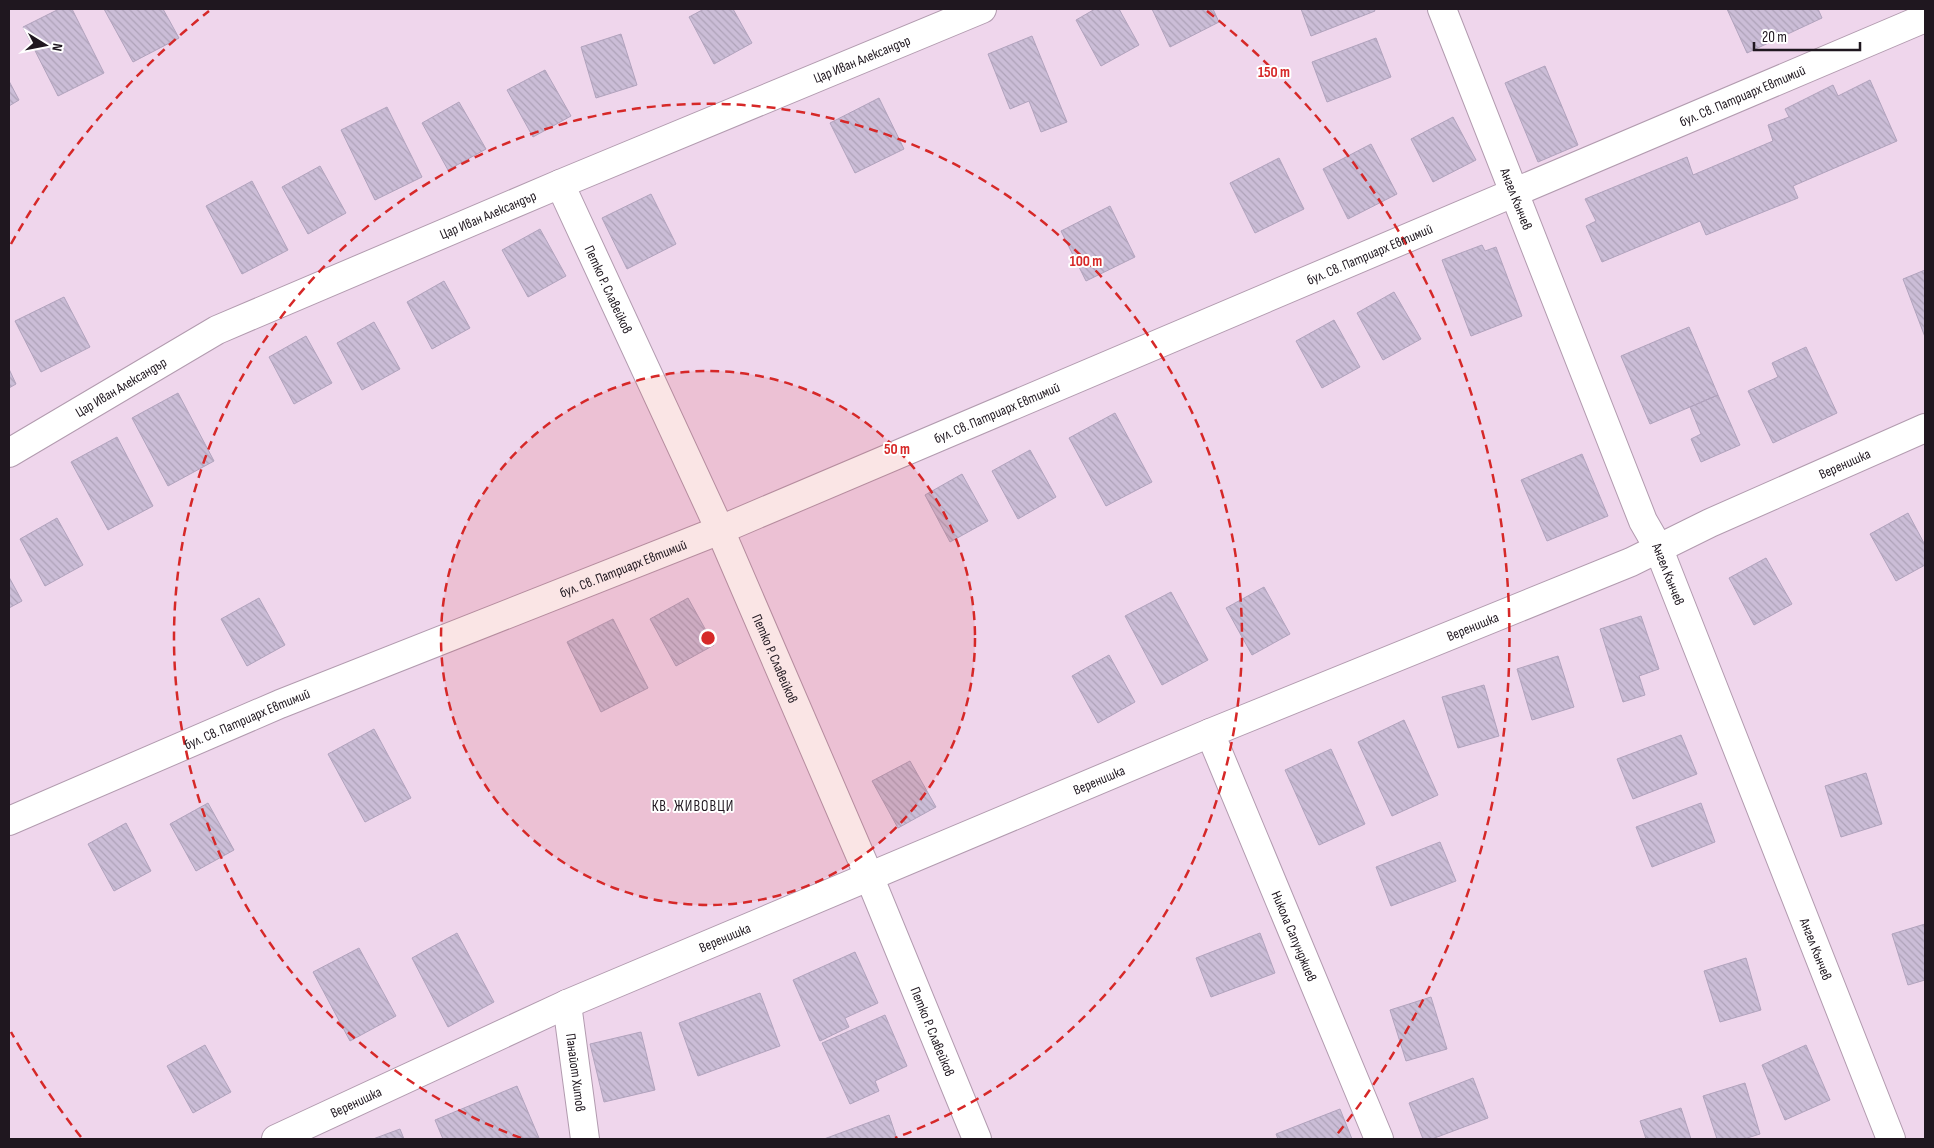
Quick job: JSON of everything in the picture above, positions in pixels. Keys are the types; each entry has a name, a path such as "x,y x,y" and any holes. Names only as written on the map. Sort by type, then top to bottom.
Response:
{"street":[{"name":"Цар Иван Александър","path":"9,453 218,330 560,184 982,9"},
{"name":"Ангел Кънчев","path":"1442,9 1642,521 1658,547 1882,1136"},
{"name":"бул. Св. Патриарх Евтимий","path":"9,821 280,704 720,530 1925,18"},
{"name":"Петко Р. Славейков","path":"560,184 720,530 869,876 977,1139"},
{"name":"Веренишка","path":"276,1139 567,1004 1210,733 1630,562 1658,547 1925,428"},
{"name":"Никола Сапунджиев","path":"1210,733 1378,1139"},
{"name":"Панайот Хитов","path":"567,1004 585,1139"}],"building":[{"path":"59,9 72,9 104,73 58,96 23,27"},
{"path":"104,9 163,9 179,38 133,62"},
{"path":"704,9 733,9 752,43 714,64 689,17"},
{"path":"1095,9 1119,9 1139,45 1101,66 1076,20"},
{"path":"1152,9 1213,9 1219,22 1170,47"},
{"path":"1301,9 1374,9 1375,11 1311,36"},
{"path":"1727,9 1818,9 1822,18 1747,53"},
{"path":"621,34 637,85 596,98 581,47"},
{"path":"1032,36 1067,122 1041,132 1029,101 1010,109 988,54"},
{"path":"1376,38 1391,77 1327,102 1312,62"},
{"path":"1545,66 1578,145 1538,162 1505,83"},
{"path":"545,70 571,116 533,137 507,90"},
{"path":"1870,80 1897,141 1793,186 1798,198 1706,235 1700,221 1602,262 1586,226 1596,221 1585,199 1687,157 1693,175 1773,141 1768,125 1789,117 1785,109 1833,85 1838,96"},
{"path":"9,81 19,100 9,106"},
{"path":"879,98 904,149 855,173 830,123"},
{"path":"459,102 486,149 448,170 422,123"},
{"path":"387,107 422,177 375,200 341,130"},
{"path":"1453,117 1476,160 1433,182 1411,139"},
{"path":"1371,144 1397,194 1348,219 1323,169"},
{"path":"1279,158 1304,209 1255,233 1230,183"},
{"path":"320,166 346,213 308,234 282,187"},
{"path":"252,181 288,250 242,274 206,206"},
{"path":"651,194 676,244 627,269 602,218"},
{"path":"1110,206 1135,257 1086,281 1061,231"},
{"path":"540,229 566,276 528,297 502,250"},
{"path":"1482,245 1485,251 1496,247 1522,316 1471,336 1442,260"},
{"path":"1925,270 1925,337 1903,279"},
{"path":"444,281 470,328 432,349 407,302"},
{"path":"1394,292 1421,339 1383,360 1357,313"},
{"path":"64,297 90,347 41,372 15,321"},
{"path":"1334,320 1360,367 1322,388 1296,341"},
{"path":"374,322 400,369 362,390 337,343"},
{"path":"1689,327 1718,395 1650,424 1621,356"},
{"path":"306,336 332,383 294,404 269,357"},
{"path":"1806,347 1837,413 1773,443 1748,391 1778,377 1772,363"},
{"path":"9,369 16,384 9,388"},
{"path":"178,393 214,461 168,486 132,418"},
{"path":"1718,395 1740,445 1701,462 1691,439 1701,434 1690,407"},
{"path":"1115,413 1152,482 1106,506 1069,438"},
{"path":"117,437 153,506 108,530 71,462"},
{"path":"1030,450 1056,497 1018,519 992,471"},
{"path":"1582,454 1608,516 1547,541 1521,480"},
{"path":"962,474 988,521 950,542 925,495"},
{"path":"1908,513 1925,545 1925,565 1896,581 1870,534"},
{"path":"57,518 83,565 45,586 20,539"},
{"path":"1766,558 1792,604 1754,625 1729,578"},
{"path":"9,577 22,601 9,608"},
{"path":"1264,587 1290,634 1252,655 1226,608"},
{"path":"1171,592 1208,660 1162,685 1125,616"},
{"path":"259,598 285,645 247,666 221,619"},
{"path":"688,598 714,645 676,666 650,619"},
{"path":"1641,616 1659,669 1639,676 1645,695 1623,702 1600,629"},
{"path":"613,619 648,688 601,712 567,642"},
{"path":"1109,655 1135,702 1098,723 1072,676"},
{"path":"1558,656 1574,707 1532,720 1517,669"},
{"path":"1484,685 1499,736 1458,748 1442,697"},
{"path":"1404,720 1438,795 1392,816 1358,742"},
{"path":"374,729 411,798 365,822 328,754"},
{"path":"1681,735 1697,774 1633,799 1617,759"},
{"path":"1331,749 1365,824 1319,845 1285,770"},
{"path":"910,761 936,807 898,828 872,781"},
{"path":"1866,773 1882,824 1841,837 1825,786"},
{"path":"208,803 234,850 196,871 170,824"},
{"path":"1701,803 1715,842 1652,867 1636,827"},
{"path":"126,823 151,871 114,891 88,844"},
{"path":"1440,842 1456,881 1391,906 1376,867"},
{"path":"1925,924 1925,980 1908,985 1892,934"},
{"path":"457,933 494,1002 448,1027 412,958"},
{"path":"1260,933 1275,973 1211,997 1196,958"},
{"path":"359,948 396,1016 350,1041 313,972"},
{"path":"855,952 878,1003 845,1018 849,1027 820,1041 793,980"},
{"path":"1746,958 1761,1010 1720,1022 1704,971"},
{"path":"760,993 780,1046 698,1076 679,1023"},
{"path":"1431,997 1447,1049 1406,1061 1390,1010"},
{"path":"885,1015 907,1066 875,1081 879,1091 850,1104 822,1043"},
{"path":"641,1032 655,1090 604,1102 590,1044"},
{"path":"205,1045 231,1092 193,1113 167,1066"},
{"path":"1806,1045 1830,1100 1785,1120 1762,1065"},
{"path":"1473,1078 1488,1118 1432,1139 1423,1139 1409,1103"},
{"path":"1745,1083 1760,1134 1744,1139 1717,1139 1703,1096"},
{"path":"517,1086 539,1138 443,1139 435,1120"},
{"path":"1681,1108 1691,1139 1646,1139 1640,1121"},
{"path":"1340,1109 1352,1139 1278,1139 1276,1134"},
{"path":"889,1115 897,1139 824,1139"},
{"path":"400,1129 404,1139 373,1139"}],"district":[{"name":"КВ. ЖИВОВЦИ","path":"693,806"}]}
